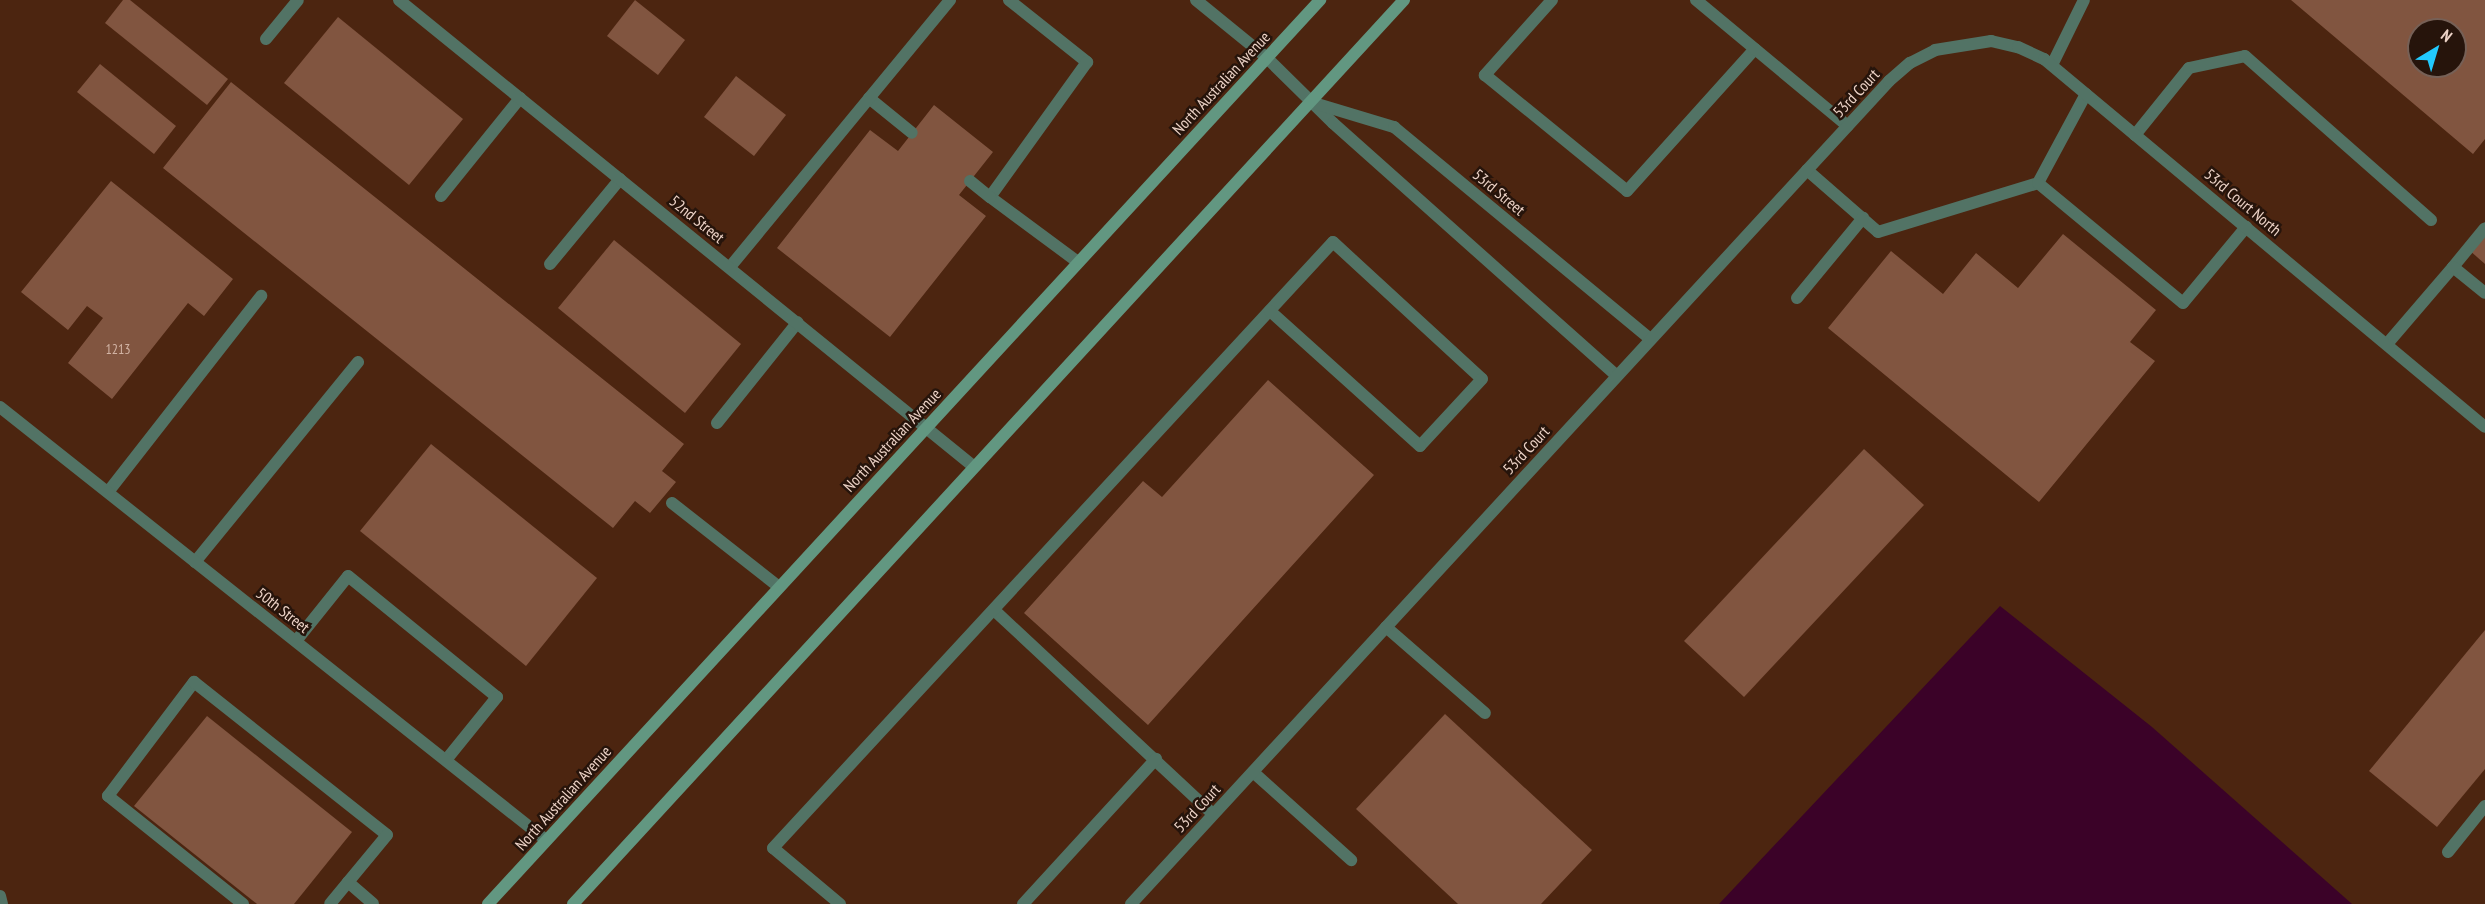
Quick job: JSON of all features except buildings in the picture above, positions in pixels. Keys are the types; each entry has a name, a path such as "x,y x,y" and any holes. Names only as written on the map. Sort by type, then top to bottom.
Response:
{"main road":[{"name":"North Australian Avenue","path":"489,904 1320,0"},
{"path":"573,904 973,466 1404,0"}],"street":[{"path":"266,39 298,0"},
{"name":"52nd Street","path":"399,0 973,466"},
{"path":"730,267 950,0"},
{"path":"990,197 1087,62 1009,0"},
{"name":"53rd Street","path":"1196,0 1267,58 1310,102 1617,376"},
{"path":"1552,0 1485,75 1627,191 1755,49"},
{"path":"1696,0 1848,126"},
{"path":"2052,65 2084,0"},
{"name":"53rd Court North","path":"1962,43 1991,41 2018,47 2052,65 2485,427"},
{"name":"53rd Court","path":"1131,904 1848,126 1910,63 1935,50 1962,43"},
{"path":"2135,135 2189,68 2245,56 2431,220"},
{"path":"1807,170 1878,232 2038,183 2086,94"},
{"path":"441,196 520,98"},
{"path":"869,98 912,133"},
{"name":"53rd Street","path":"1310,102 1394,127 1650,339"},
{"path":"550,264 620,178"},
{"path":"970,181 1078,262"},
{"path":"2038,183 2183,303 2246,227"},
{"path":"1797,298 1863,218"},
{"path":"2387,344 2485,228"},
{"path":"840,904 773,848 994,610 1270,310 1333,242 1482,379 1420,446 1270,310"},
{"path":"2453,267 2485,293"},
{"path":"108,492 261,296"},
{"path":"717,423 798,322"},
{"path":"195,562 358,362"},
{"name":"50th Street","path":"0,407 546,840"},
{"path":"672,503 779,587"},
{"path":"296,641 348,576 497,697 446,760"},
{"path":"994,610 1213,814"},
{"path":"1386,627 1485,713"},
{"path":"243,904 108,796 194,681 387,835 348,882 335,902"},
{"path":"1023,904 1156,759"},
{"path":"1253,772 1351,860"},
{"path":"2448,852 2485,806"},
{"path":"348,882 373,904"},
{"path":"0,896 2,904"}],"shaded area":[{"path":"2000,606 2152,727 2352,904 1719,904"}]}
